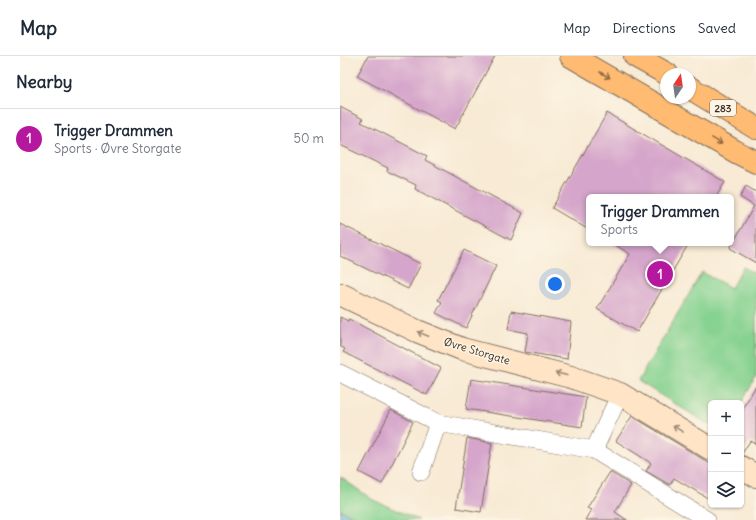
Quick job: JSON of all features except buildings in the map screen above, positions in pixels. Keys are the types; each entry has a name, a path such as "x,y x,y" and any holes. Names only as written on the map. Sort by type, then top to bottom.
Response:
{"main road":[{"path":"571,56 747,158 756,167"},
{"path":"635,56 660,71"},
{"name":"283","path":"696,92 756,128"},
{"name":"Øvre Storgate","path":"340,294 417,331 462,349 571,377 620,394 708,447"},
{"path":"744,469 756,476"}],"street":[{"path":"340,373 438,423 594,450 707,520"},
{"path":"594,450 620,394"},
{"path":"421,472 438,423"}],"green space":[{"path":"743,267 756,274 756,378 743,400 708,400 708,424 638,381 702,272 731,288"},
{"path":"340,477 373,500 419,520 361,520 340,509"}],"water":[{"path":"340,510 358,520 340,520"}],"place":[{"name":"Trigger Drammen","path":"660,274"}]}
